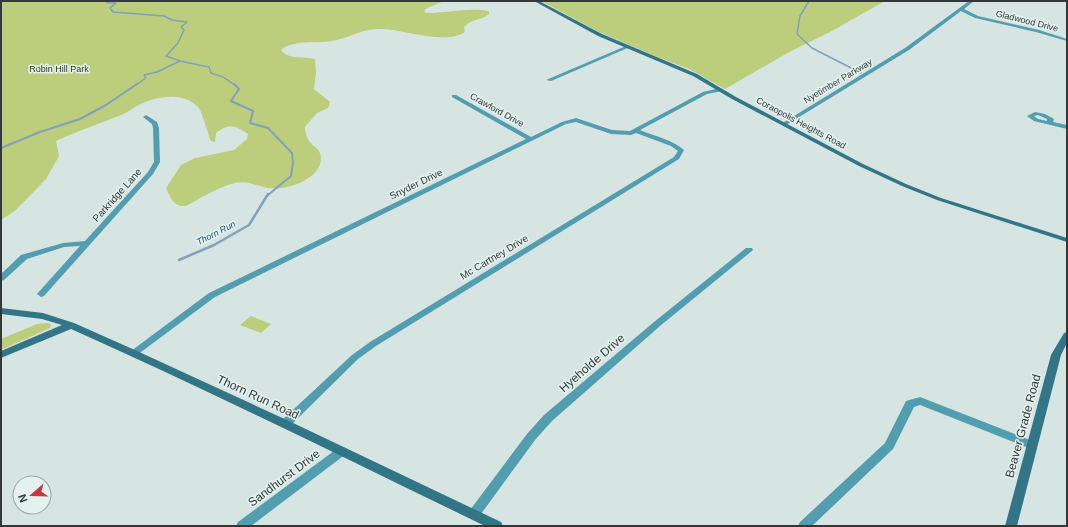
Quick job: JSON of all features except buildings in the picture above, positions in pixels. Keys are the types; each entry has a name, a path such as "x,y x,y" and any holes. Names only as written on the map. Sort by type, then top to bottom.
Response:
{"street":[{"name":"Coraopolis Heights Road","path":"536,1 600,35 695,75 720,90 861,165 913,189 1067,240"},
{"name":"Nyetimber Parkway","path":"784,124 868,74 901,51 907,49 972,1"},
{"name":"Gladwood Drive","path":"961,9 983,19"},
{"name":"Gladwood Drive","path":"949,17 961,16 983,19 1037,31 1067,40"},
{"path":"549,80 628,47"},
{"name":"Snyder Drive","path":"134,353 212,295 564,123 576,120 616,133 636,131 700,96 720,90"},
{"name":"Crawford Drive","path":"454,96 531,139"},
{"name":"Parkridge Lane","path":"41,294 151,173 157,162 155,123 146,117"},
{"path":"1050,122 1067,127"},
{"name":"Mc Cartney Drive","path":"285,424 355,357 373,344 670,162 681,153 681,150 673,145 636,131"},
{"path":"1,278 24,258 64,245 88,243"},
{"name":"Hyeholde Drive","path":"474,514 531,437 544,422 652,328 749,250"},
{"name":"Thorn Run Road","path":"1,311 43,316 71,325 285,424 497,526"},
{"path":"1,355 71,325"},
{"name":"Beaver Grade Road","path":"1011,526 1056,355 1067,335"},
{"path":"804,526 889,446 910,404 920,401 1031,446"},
{"name":"Sandhurst Drive","path":"242,526 342,451"}],"green space":[{"name":"Robin Hill Park","path":"1,1 444,1 427,8 424,11 426,13 481,10 489,11 489,14 467,24 464,27 465,32 456,36 434,37 388,29 372,29 337,40 292,44 281,50 288,55 315,59 316,72 314,89 330,102 328,108 317,113 305,127 307,138 320,152 321,158 319,166 309,178 292,186 283,188 268,188 240,182 216,190 186,206 175,203 166,188 181,165 195,158 234,150 247,139 248,134 232,126 216,133 215,142 211,141 198,107 186,99 179,97 164,97 143,103 124,114 56,141 59,156 46,179 16,210 1,220"},
{"path":"541,1 885,1 830,32 791,51 725,89 689,69 599,32"},
{"path":"251,316 271,324 261,333 240,325"},
{"path":"37,324 51,324 50,328 1,350 1,339"}],"waterway":[{"name":"Thorn Run","path":"108,1 107,3 116,3 110,8 113,12 164,16 172,20 187,22 181,27 184,30 178,43 166,56 180,61"},
{"path":"809,1 800,16 797,34 812,48 861,73"},
{"path":"136,85 146,78 144,75 157,72 180,61"},
{"name":"Thorn Run","path":"180,61 209,67 211,73 223,77 235,85"},
{"path":"1,148 40,132 80,119 106,105 137,84"},
{"name":"Thorn Run","path":"235,85 239,89 231,101 253,111 250,123 268,128 292,153 293,163 291,176 268,195"},
{"name":"Thorn Run","path":"179,260 214,245 249,225 268,194"}]}
